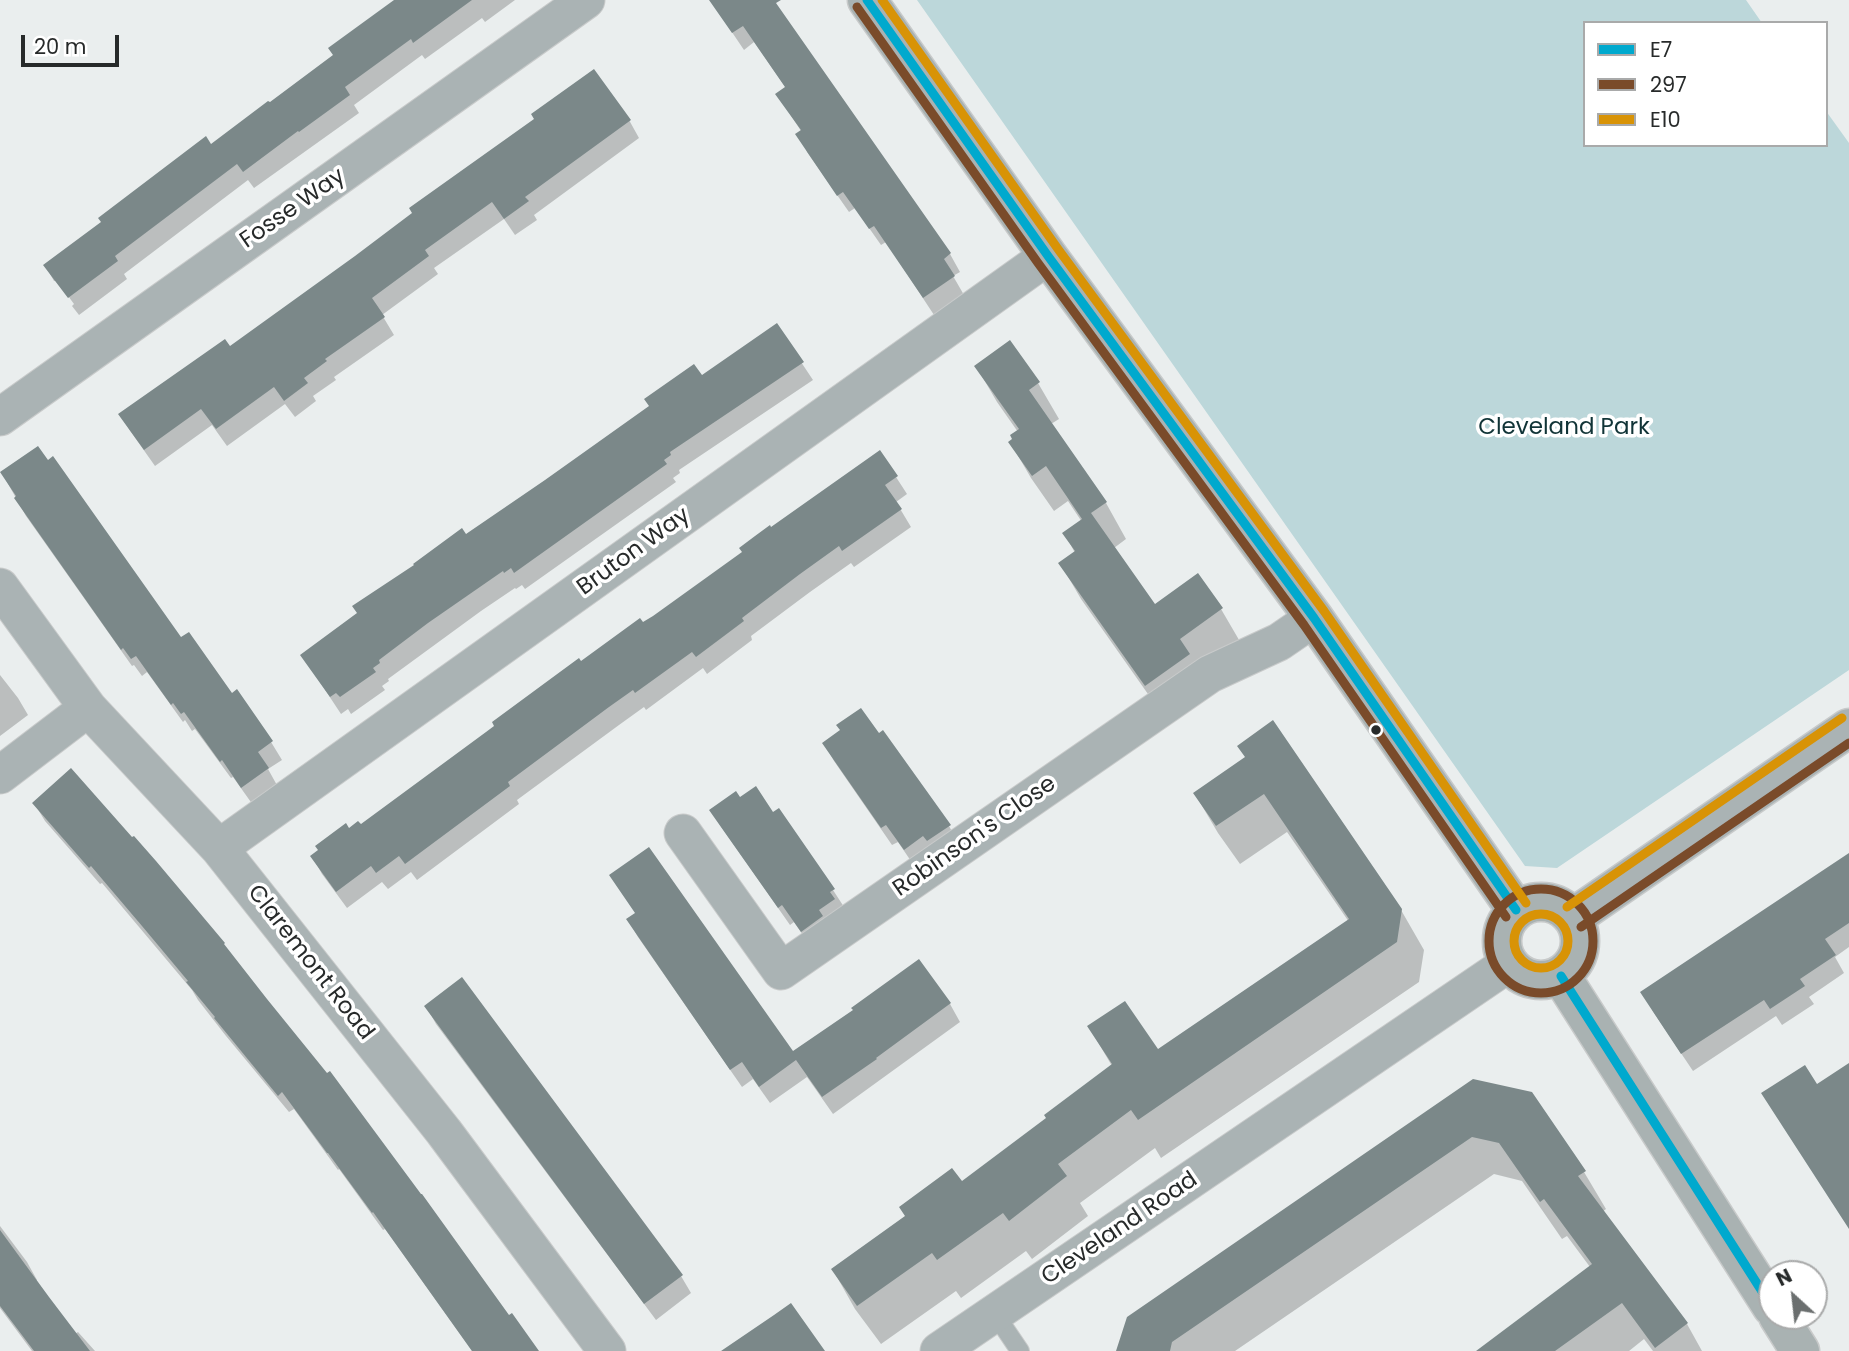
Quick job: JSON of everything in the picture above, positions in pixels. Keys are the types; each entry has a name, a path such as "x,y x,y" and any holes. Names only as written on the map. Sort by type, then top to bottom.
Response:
{"main road":[{"path":"867,0 1048,256 1314,618 1516,910"},
{"path":"1534,902 1548,902 1556,904 1574,917 1580,931 1581,949 1573,965 1561,976 1538,981 1522,976 1508,964 1501,943 1505,925 1516,910 1534,902"},
{"path":"1561,976 1758,1285"},
{"path":"1787,1330 1800,1351"}],"street":[{"name":"Fosse Way","path":"0,417 586,0"},
{"name":"Bruton Way","path":"219,848 1048,256"},
{"name":"Claremont Road","path":"0,587 88,708 219,848 444,1132 607,1351"},
{"name":"Robinson's Close","path":"683,833 781,971 1210,674 1279,642 1314,618"},
{"path":"0,775 88,708"},
{"path":"1574,917 1849,727"},
{"name":"Cleveland Road","path":"939,1351 1508,964"}],"lane":[{"path":"995,1314 1020,1351"}],"green space":[{"name":"Cleveland Park","path":"917,0 1746,0 1761,21 1583,21 1583,147 1828,147 1828,114 1849,143 1849,670 1557,868 1525,866"}],"building":[{"path":"394,0 472,0 413,43 411,39 345,87 350,95 243,172 237,164 115,256 118,261 68,298 43,265 101,222 98,218 206,136 211,144 333,55 328,48"},
{"path":"709,0 781,0 776,3 951,253 944,259 955,276 923,298 874,226 869,229 843,192 837,196 795,134 801,130 775,94 785,87 743,26 732,33"},
{"path":"594,69 631,120 525,197 529,201 504,219 492,202 425,250 429,256 372,298 385,317 325,359 327,361 304,378 308,383 284,401 274,387 216,429 201,409 144,450 118,414 225,339 230,346 355,256 412,213 409,208 534,119 531,114"},
{"path":"777,323 804,362 670,452 671,455 664,460 667,464 514,573 511,568 504,573 503,571 428,623 379,660 380,663 373,668 376,672 340,697 336,693 330,697 300,655 357,613 352,606 414,565 462,528 466,534 545,480 649,406 644,399 694,364 702,375"},
{"path":"1010,340 1040,382 1029,390 1107,502 1091,513 1155,604 1198,573 1223,608 1180,639 1190,654 1145,686 1058,563 1075,551 1062,533 1082,519 1046,466 1032,476 1008,442 1012,439 1010,435 1019,429 974,366"},
{"path":"38,446 48,460 53,456 181,637 189,632 232,693 237,689 273,741 258,752 269,768 241,788 184,712 181,714 173,703 171,705 136,656 131,659 123,648 121,650 14,498 16,496 0,472"},
{"path":"880,450 898,476 885,485 902,509 842,551 839,546 800,574 696,657 692,652 635,693 633,690 609,707 508,782 510,786 405,864 399,856 376,873 371,866 336,892 310,856 318,850 315,846 346,823 349,828 358,821 361,824 494,726 492,722 579,658 581,661 640,618 643,622 653,616 742,552 739,548 770,525 771,527"},
{"path":"861,708 879,733 883,730 951,825 927,841 923,836 904,850 886,825 881,828 822,743 840,730 836,725"},
{"path":"1273,720 1402,909 1397,942 1138,1120 1131,1110 1058,1164 1067,1176 1009,1221 1003,1213 937,1260 932,1253 857,1306 831,1269 905,1216 899,1207 952,1168 962,1181 1112,1064 1087,1026 1125,1001 1158,1049 1349,919 1264,794 1216,826 1193,793 1245,757 1237,746"},
{"path":"71,768 156,861 225,943 327,1073 330,1071 509,1315 512,1313 539,1351 472,1351 373,1212 282,1092 278,1096 142,926 32,803"},
{"path":"756,786 773,812 779,808 835,889 830,892 835,899 819,910 823,916 801,932 782,905 778,908 709,810 736,791 740,797"},
{"path":"649,847 793,1051 853,1010 851,1008 919,959 951,1003 822,1097 796,1060 759,1087 742,1062 730,1070 626,919 635,913 609,875"},
{"path":"1849,853 1849,923 1825,939 1836,955 1800,979 1805,986 1770,1009 1764,1000 1681,1054 1640,992"},
{"path":"462,977 683,1275 644,1304 424,1006"},
{"path":"1849,1063 1849,1229 1761,1093 1805,1065 1817,1084"},
{"path":"1473,1079 1532,1092 1586,1171 1578,1176 1688,1323 1655,1348 1622,1303 1555,1351 1476,1351 1592,1264 1544,1199 1540,1202 1499,1143 1472,1137 1172,1342 1170,1351 1116,1351 1127,1317"},
{"path":"0,1230 90,1351 34,1351 0,1306"},
{"path":"791,1303 825,1351 721,1351 774,1315"}],"transit line":[{"name":"E7","path":"867,0 1048,256 1314,618 1516,910"},
{"name":"E10","path":"882,0 1058,249 1324,611 1526,903"},
{"name":"297","path":"857,7 1038,263 1304,625 1506,917"},
{"name":"E10","path":"1567,907 1842,718"},
{"name":"297","path":"1581,927 1849,743"},
{"name":"297","path":"1541,889 1561,893 1584,912 1589,921 1593,941 1589,961 1570,984 1561,989 1541,993 1521,989 1498,970 1493,961 1489,941 1493,921 1512,898 1521,893 1541,889"},
{"name":"E10","path":"1541,914 1560,922 1568,941 1560,960 1541,968 1522,960 1514,941 1522,922 1541,914"},
{"name":"E7","path":"1561,976 1758,1285"}]}
